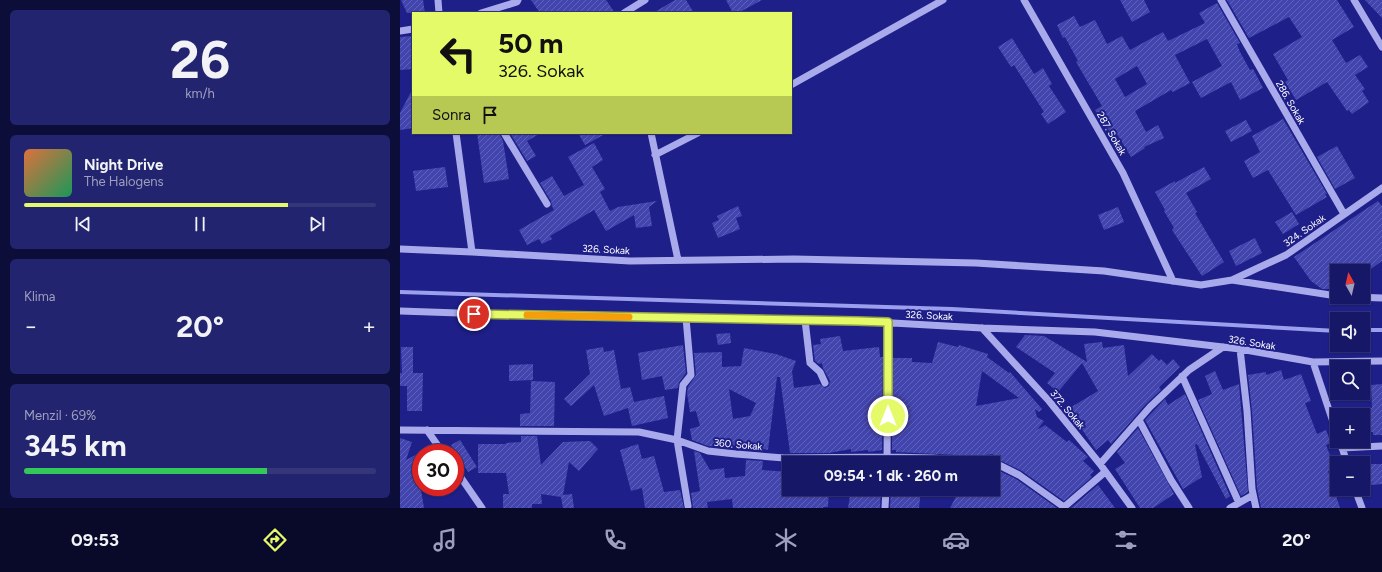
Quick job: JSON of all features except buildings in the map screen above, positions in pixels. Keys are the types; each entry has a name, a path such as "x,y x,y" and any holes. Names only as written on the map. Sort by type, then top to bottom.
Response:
{"street":[{"path":"438,0 440,12"},
{"path":"484,12 517,2 518,0"},
{"path":"627,12 645,0"},
{"path":"792,84 943,0"},
{"name":"287. Sokak","path":"1024,0 1124,173 1173,280"},
{"name":"286. Sokak","path":"1221,0 1344,214"},
{"path":"1354,0 1382,47"},
{"path":"400,31 412,29"},
{"path":"456,134 472,252"},
{"path":"505,134 547,204"},
{"path":"651,134 678,260"},
{"path":"655,155 696,134"},
{"name":"324. Sokak","path":"1232,280 1286,255 1382,188"},
{"name":"326. Sokak","path":"400,249 630,261 794,259 976,263 1104,271 1201,285 1232,280 1330,295"},
{"path":"1370,298 1382,298"},
{"name":"326. Sokak","path":"400,311 888,322 982,328 1095,332 1240,349 1313,362 1382,361"},
{"path":"686,318 691,375 683,385 677,440 688,506"},
{"path":"805,320 810,363 820,372 825,383"},
{"path":"888,322 888,456"},
{"name":"372. Sokak","path":"982,328 1049,401 1100,464 1132,508"},
{"path":"1100,464 1139,420 1182,376 1223,347"},
{"path":"1240,349 1247,411 1253,495 1256,508"},
{"path":"1313,362 1330,413"},
{"path":"1182,376 1239,503"},
{"path":"1139,420 1171,480 1189,508"},
{"name":"360. Sokak","path":"400,430 572,430 639,432 677,440 708,451 782,458"},
{"path":"427,430 437,444"},
{"path":"1370,445 1382,446"},
{"name":"360. Sokak","path":"1000,466 1019,475 1063,508"},
{"path":"1063,508 1105,472"},
{"path":"464,482 482,508"},
{"path":"1230,508 1253,495"},
{"path":"885,508 886,496"},
{"path":"1358,496 1362,508"}],"waterway":[{"path":"400,292 952,309 1330,331"},
{"path":"1370,330 1382,330"}],"slow traffic":[{"path":"527,315 629,317"}],"route":[{"path":"474,314 888,322 888,416"}]}
